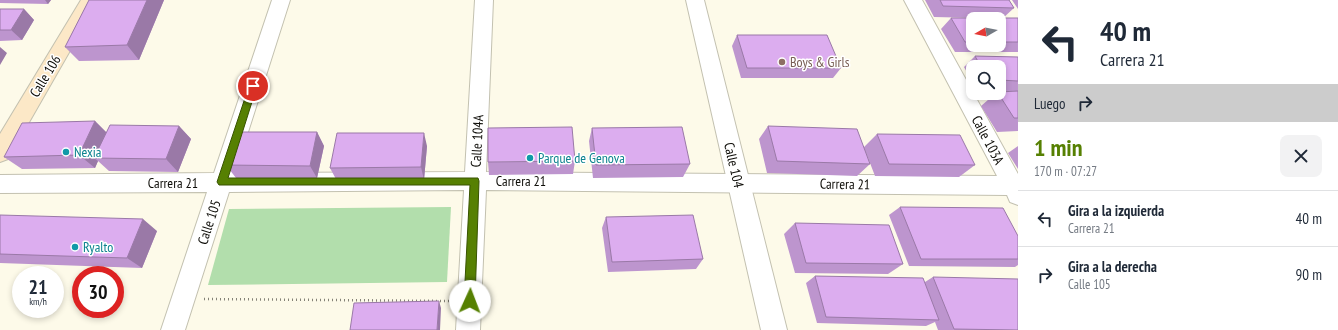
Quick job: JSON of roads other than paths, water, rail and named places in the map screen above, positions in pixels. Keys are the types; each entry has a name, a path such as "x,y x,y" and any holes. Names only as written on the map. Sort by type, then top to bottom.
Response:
{"main road":[{"name":"Calle 106","path":"0,153 90,0"}],"street":[{"name":"Calle 105","path":"173,330 281,0"},
{"name":"Calle 104A","path":"468,330 484,0"},
{"name":"Calle 104","path":"695,0 774,330"},
{"name":"Calle 103A","path":"913,0 1016,189"},
{"name":"Carrera 21","path":"0,184 475,181 738,182 1016,189"}],"place":[{"name":"Boys & Girls","path":"782,62"},
{"name":"Nexia","path":"66,152"},
{"name":"Parque de Genova","path":"530,158"},
{"name":"Ryalto","path":"75,247"}]}
